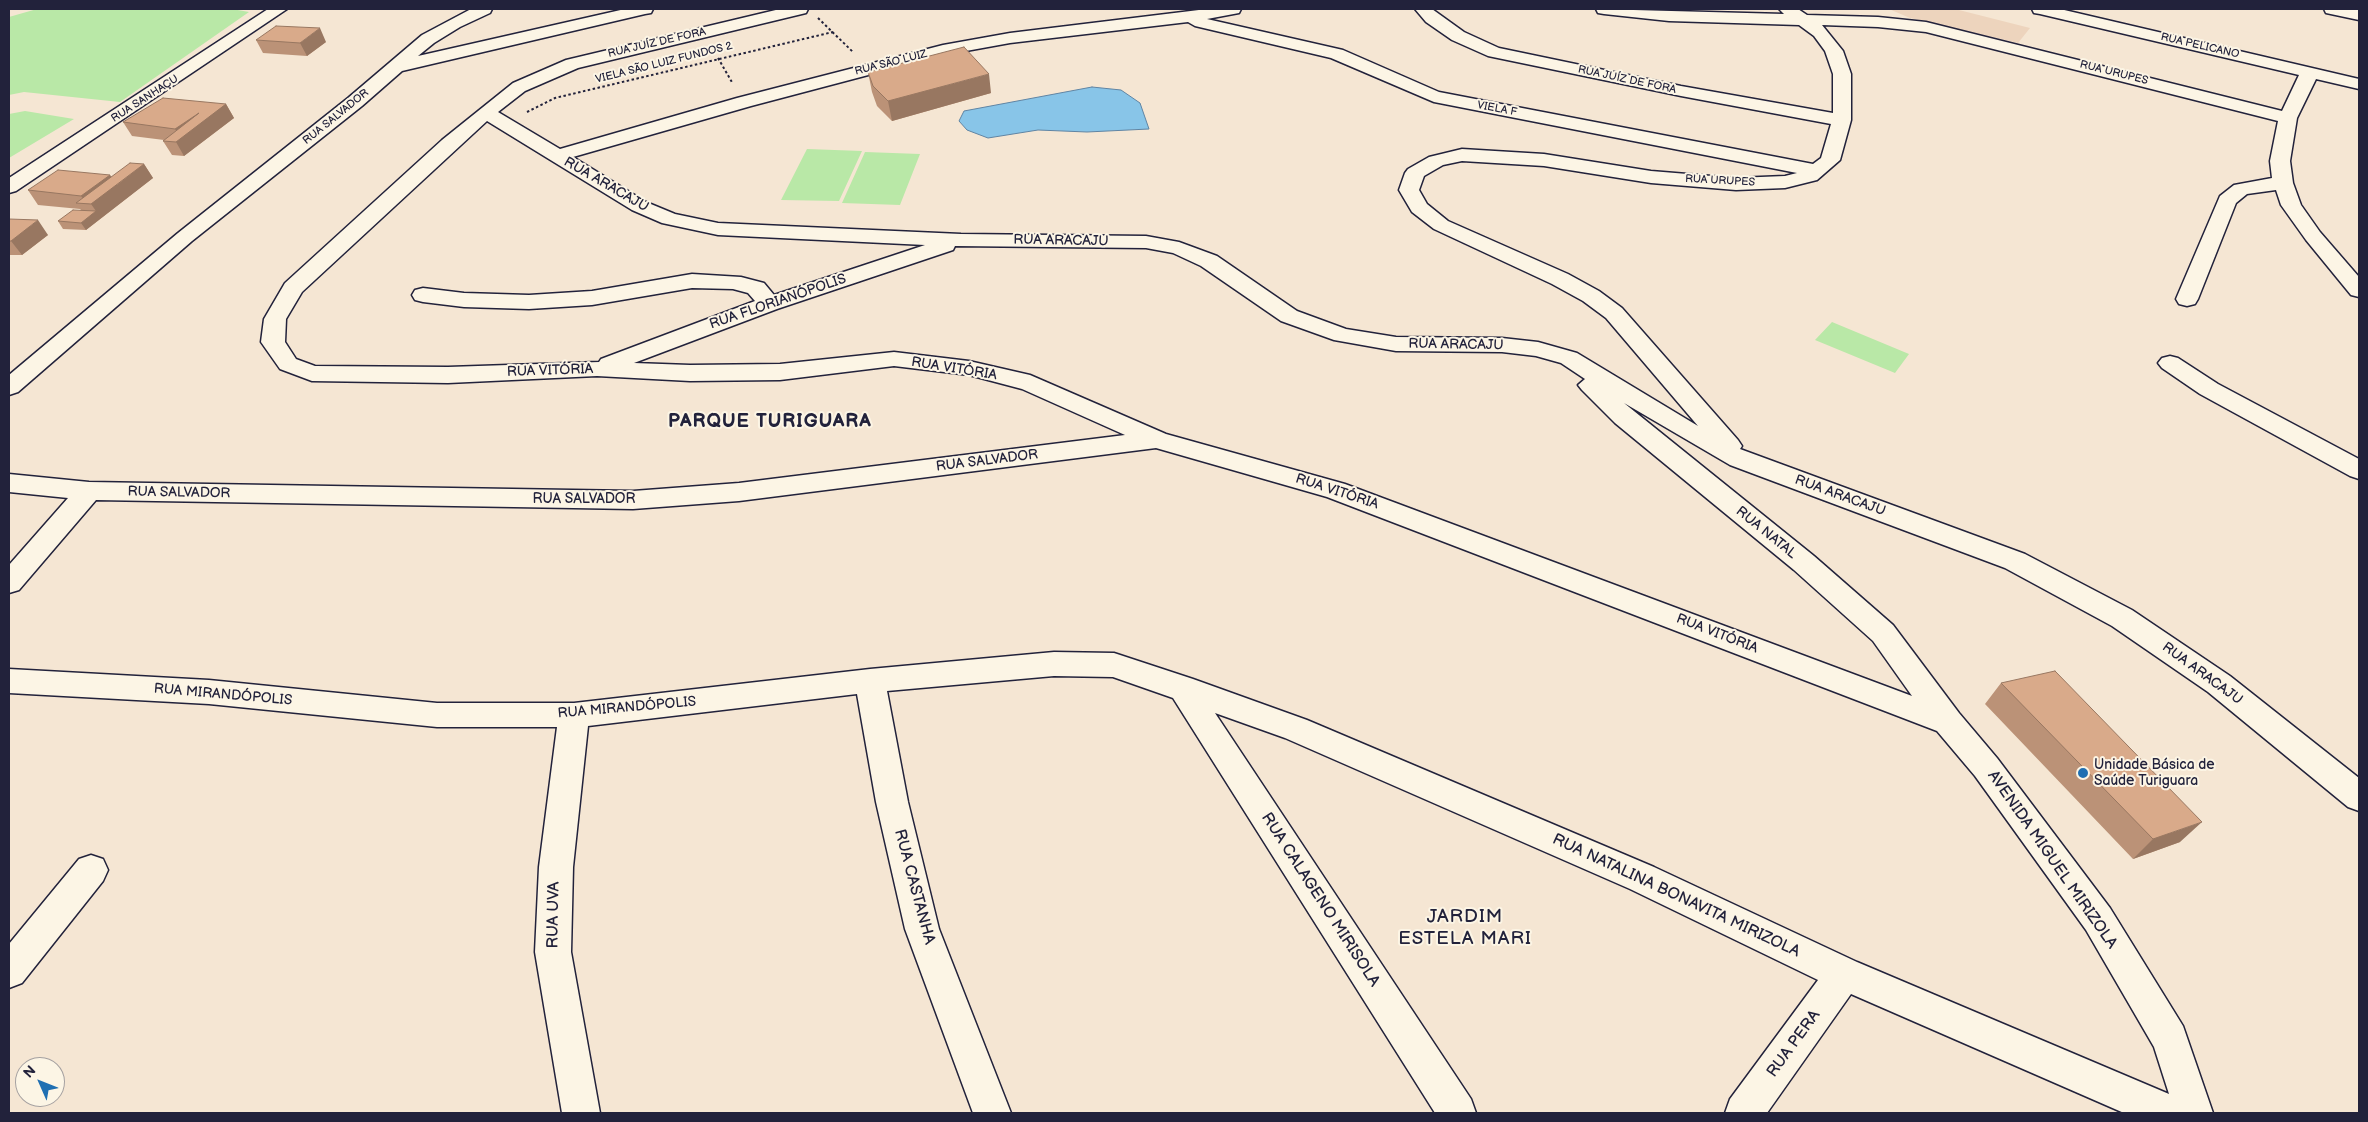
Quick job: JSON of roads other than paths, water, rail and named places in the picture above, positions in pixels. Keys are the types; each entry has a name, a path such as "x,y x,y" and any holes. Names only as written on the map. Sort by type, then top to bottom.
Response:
{"street":[{"name":"RUA SANHAÇU","path":"9,187 280,9"},
{"name":"RUA SALVADOR","path":"9,388 185,237 355,102 428,39 454,22 484,9"},
{"path":"394,68 644,9"},
{"name":"RUA SÃO LUIZ","path":"557,156 744,102 943,50 1010,38 1184,18 1233,9"},
{"name":"RUA JUÍZ DE FORA","path":"1423,9 1432,18 1458,36 1494,52 1681,91 1842,120"},
{"name":"RUA URUPES","path":"1604,9 1669,16 1878,22 1926,27 2288,118"},
{"path":"1787,9 1806,20 1820,32 1834,51 1842,74 1842,120 1830,160 1818,172"},
{"name":"RUA PELICANO","path":"2040,9 2359,84"},
{"path":"2332,9 2359,14"},
{"name":"RUA JUÍZ DE FORA","path":"519,87 544,74 580,62 808,12"},
{"name":"VIELA F","path":"1184,18 1337,54 1434,97 1818,172"},
{"path":"579,170 649,140 955,64"},
{"path":"2310,72 2288,118 2280,161 2283,182 2291,206 2313,236 2359,290"},
{"name":"RUA VITÓRIA","path":"519,87 495,118 293,288 275,319 273,342 288,364 312,373 448,375 597,369 690,373 780,372 894,359 969,368 1030,383 1157,440 1336,490 1948,722"},
{"name":"RUA ARACAJU","path":"495,118 647,210 669,219 718,229 961,240 1146,242 1179,248 1210,261 1289,316 1342,335 1396,344 1502,345 1538,349 1569,358 1673,423 1739,459 2015,562 2122,618 2219,684 2359,797"},
{"name":"RUA URUPES","path":"1739,459 1614,313 1591,296 1560,279 1441,225 1420,208 1409,190 1414,173 1436,160 1462,156 1544,160 1651,176 1736,184 1785,182 1810,176 1818,172"},
{"path":"2187,298 2227,200 2241,189 2283,182"},
{"name":"RUA FLORIANÓPOLIS","path":"597,369 769,304 961,240"},
{"path":"423,296 464,300 529,302 592,298 692,281 733,282 756,288 769,304"},
{"name":"RUA NATAL","path":"1569,358 1594,390 1624,417 1804,563 1883,633 1948,722"},
{"path":"2170,363 2209,389 2359,470"},
{"name":"RUA SALVADOR","path":"9,484 89,491 633,500 739,492 1157,440"},
{"path":"9,583 89,491"},
{"name":"RUA MIRANDÓPOLIS","path":"9,681 209,692 437,715 574,715 870,682 1071,664 1114,665 1182,687"},
{"name":"RUA CASTANHA","path":"870,682 892,802 922,929 992,1113"},
{"name":"RUA NATALINA BONAVITA MIRIZOLA","path":"1182,687 1296,729 1633,874 1844,974 2168,1113"},
{"name":"RUA CALAGENO MIRISOLA","path":"1182,687 1458,1113"},
{"name":"RUA UVA","path":"574,715 556,867 553,952 581,1113"},
{"name":"AVENIDA MIGUEL MIRIZOLA","path":"1948,722 1986,767 2098,919 2170,1039 2194,1113"},
{"path":"9,971 90,870"},
{"name":"RUA PERA","path":"1744,1113 1844,974"}],"water":[{"path":"1092,87 1121,90 1140,103 1149,129 1087,132 1038,130 988,138 967,130 959,121 964,111"}],"place":[{"name":"Unidade Básica de Saúde Turiguara","path":"2083,773"}],"district":[{"name":"PARQUE TURIGUARA","path":"770,422"},
{"name":"JARDIM ESTELA MARI","path":"1465,928"}]}
